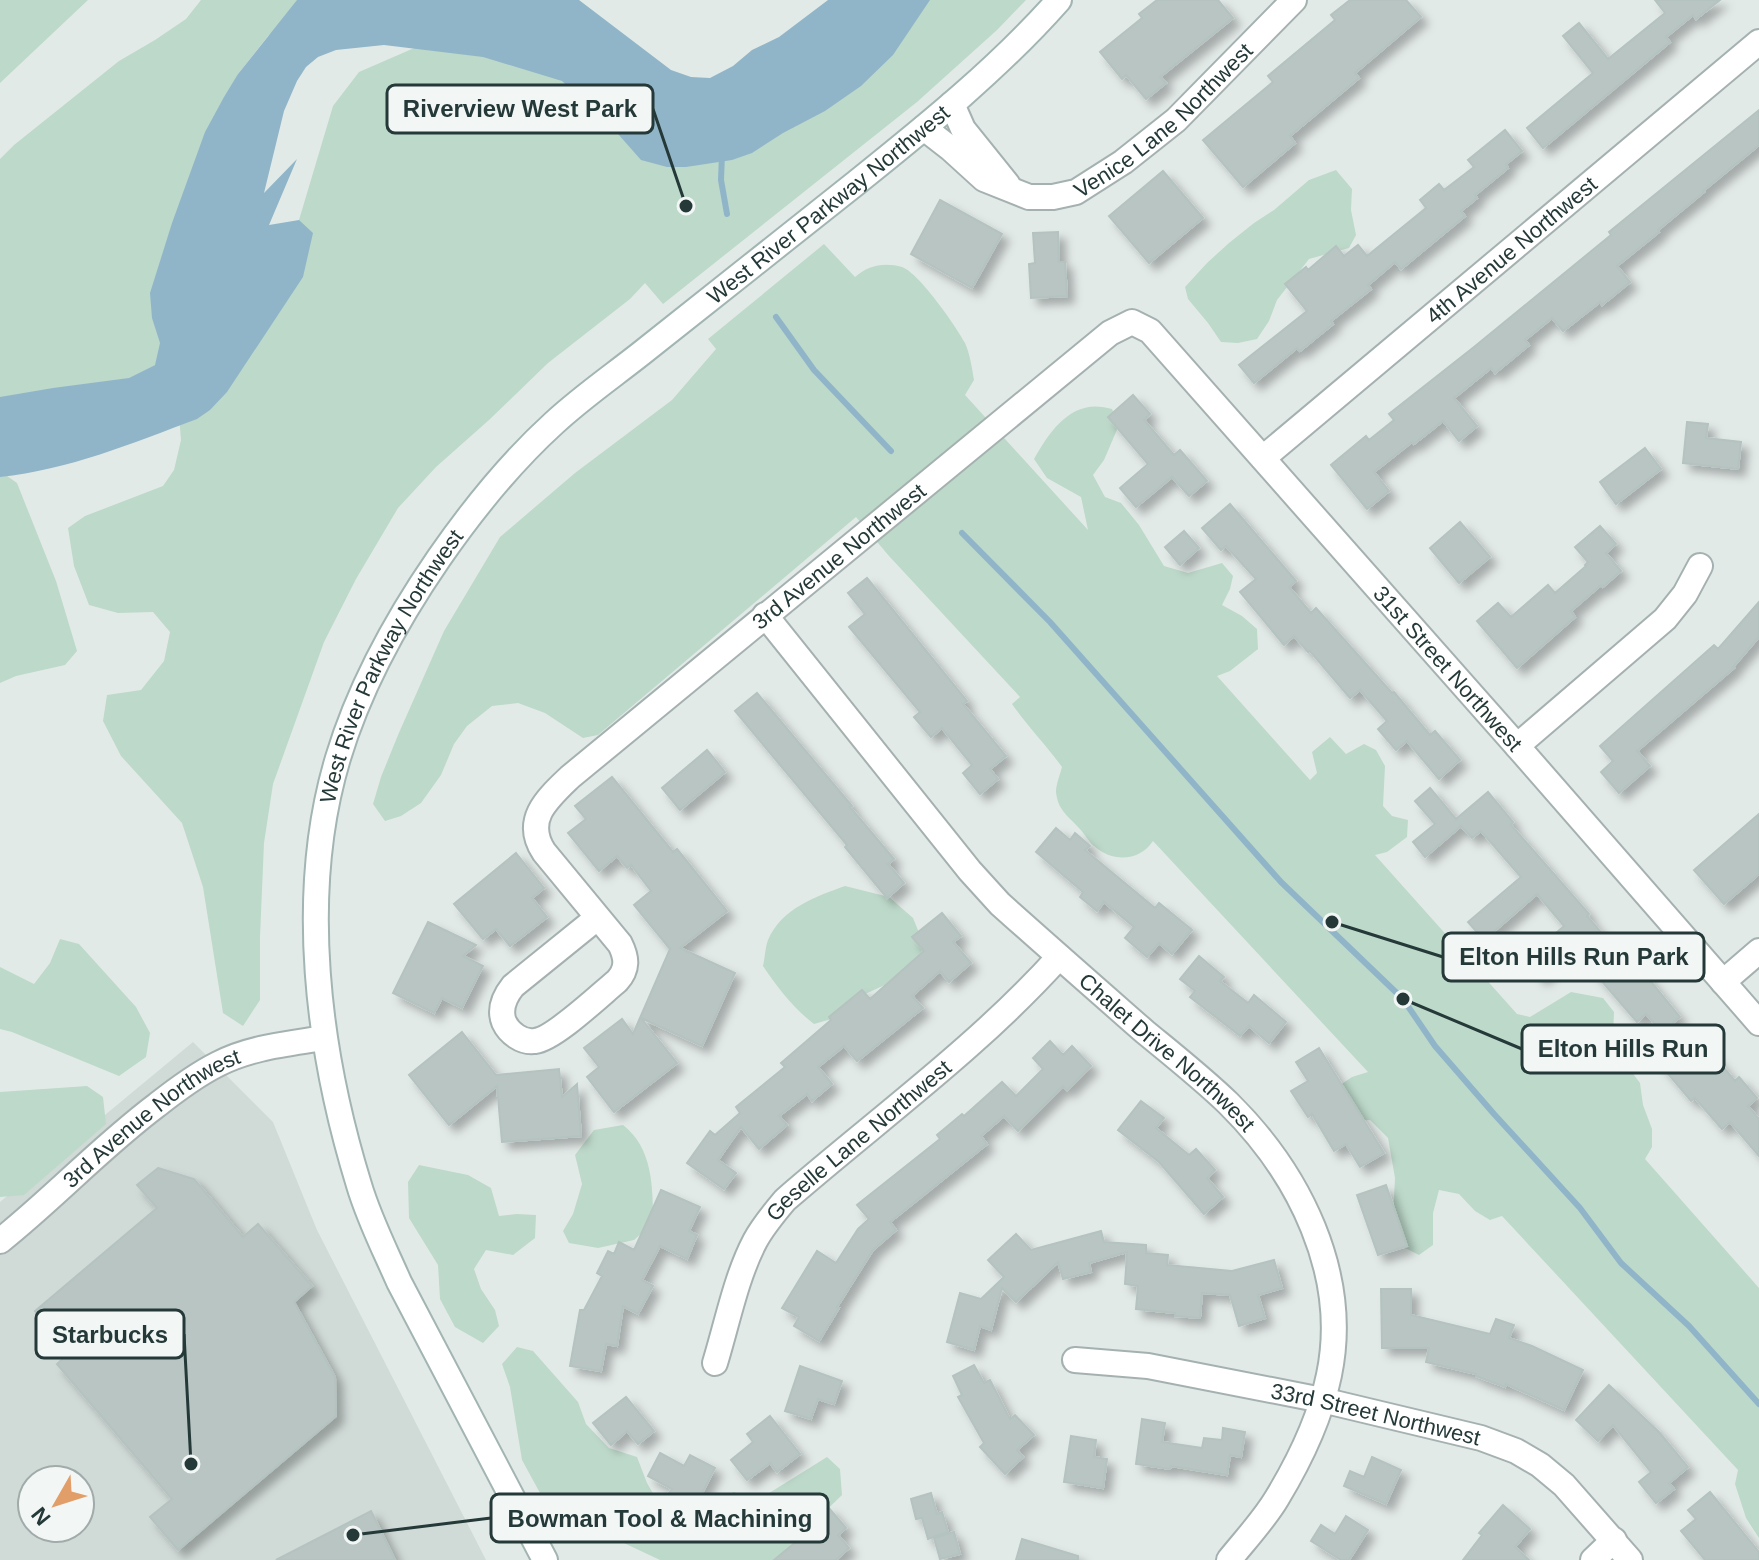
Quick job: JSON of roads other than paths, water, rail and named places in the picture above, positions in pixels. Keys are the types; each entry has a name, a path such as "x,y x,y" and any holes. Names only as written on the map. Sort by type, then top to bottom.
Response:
{"street":[{"name":"West River Parkway Northwest","path":"545,1560 399,1282 360,1187 341,1116 324,1038 316,917 321,842 338,757 365,687 391,633 418,588 490,489 555,423 952,104 1059,0"},
{"name":"Venice Lane Northwest","path":"924,128 984,179 1029,197 1053,197 1076,192 1094,182 1176,120 1294,0"},
{"name":"4th Avenue Northwest","path":"1263,458 1759,42"},
{"path":"952,104 963,129 1012,190"},
{"name":"31st Street Northwest","path":"1132,322 1150,331 1759,1023"},
{"name":"3rd Avenue Northwest","path":"597,918 537,840 536,821 550,796 765,615 1110,333 1132,322"},
{"path":"1517,746 1665,619 1685,594 1700,566"},
{"name":"Chalet Drive Northwest","path":"765,615 970,871 1000,904 1228,1104 1263,1142 1291,1181 1312,1224 1327,1267 1333,1307 1329,1374 1314,1427 1295,1467 1276,1500 1229,1560"},
{"path":"597,918 625,954 622,976 552,1034 534,1042 517,1037 502,1016 506,994 597,918"},
{"path":"1723,982 1759,951"},
{"name":"Geselle Lane Northwest","path":"715,1363 743,1269 769,1219 785,1200 999,1020 1059,957"},
{"name":"3rd Avenue Northwest","path":"0,1241 179,1087 219,1063 260,1048 324,1038"},
{"name":"33rd Street Northwest","path":"1075,1360 1148,1366 1322,1400 1481,1438 1516,1451 1540,1465 1564,1485 1630,1560"},
{"path":"1593,1560 1614,1540"}],"water":[{"path":"297,0 579,0 671,70 691,77 710,78 733,66 752,50 779,37 828,0 930,0 893,55 861,86 825,111 752,153 732,160 686,167 667,167 641,160 611,126 562,81 483,57 384,45 336,50 318,57 306,67 297,81 284,111 264,193 297,159 269,225 299,220 313,233 303,277 227,392 197,419 149,437 75,462 0,477 0,397 129,378 155,365 160,343 152,318 150,293 205,132 238,74"}],"waterway":[{"path":"722,154 721,180 727,214"},
{"path":"776,317 814,370 891,451"},
{"path":"962,533 1050,622 1281,882 1403,999 1435,1046 1580,1208 1621,1263 1689,1326 1759,1404"}],"place":[{"name":"Riverview West Park","path":"686,206"},
{"name":"Elton Hills Run Park","path":"1332,922"},
{"name":"Elton Hills Run","path":"1403,999"},
{"name":"Starbucks","path":"191,1464"},
{"name":"Bowman Tool & Machining","path":"353,1535"}]}
